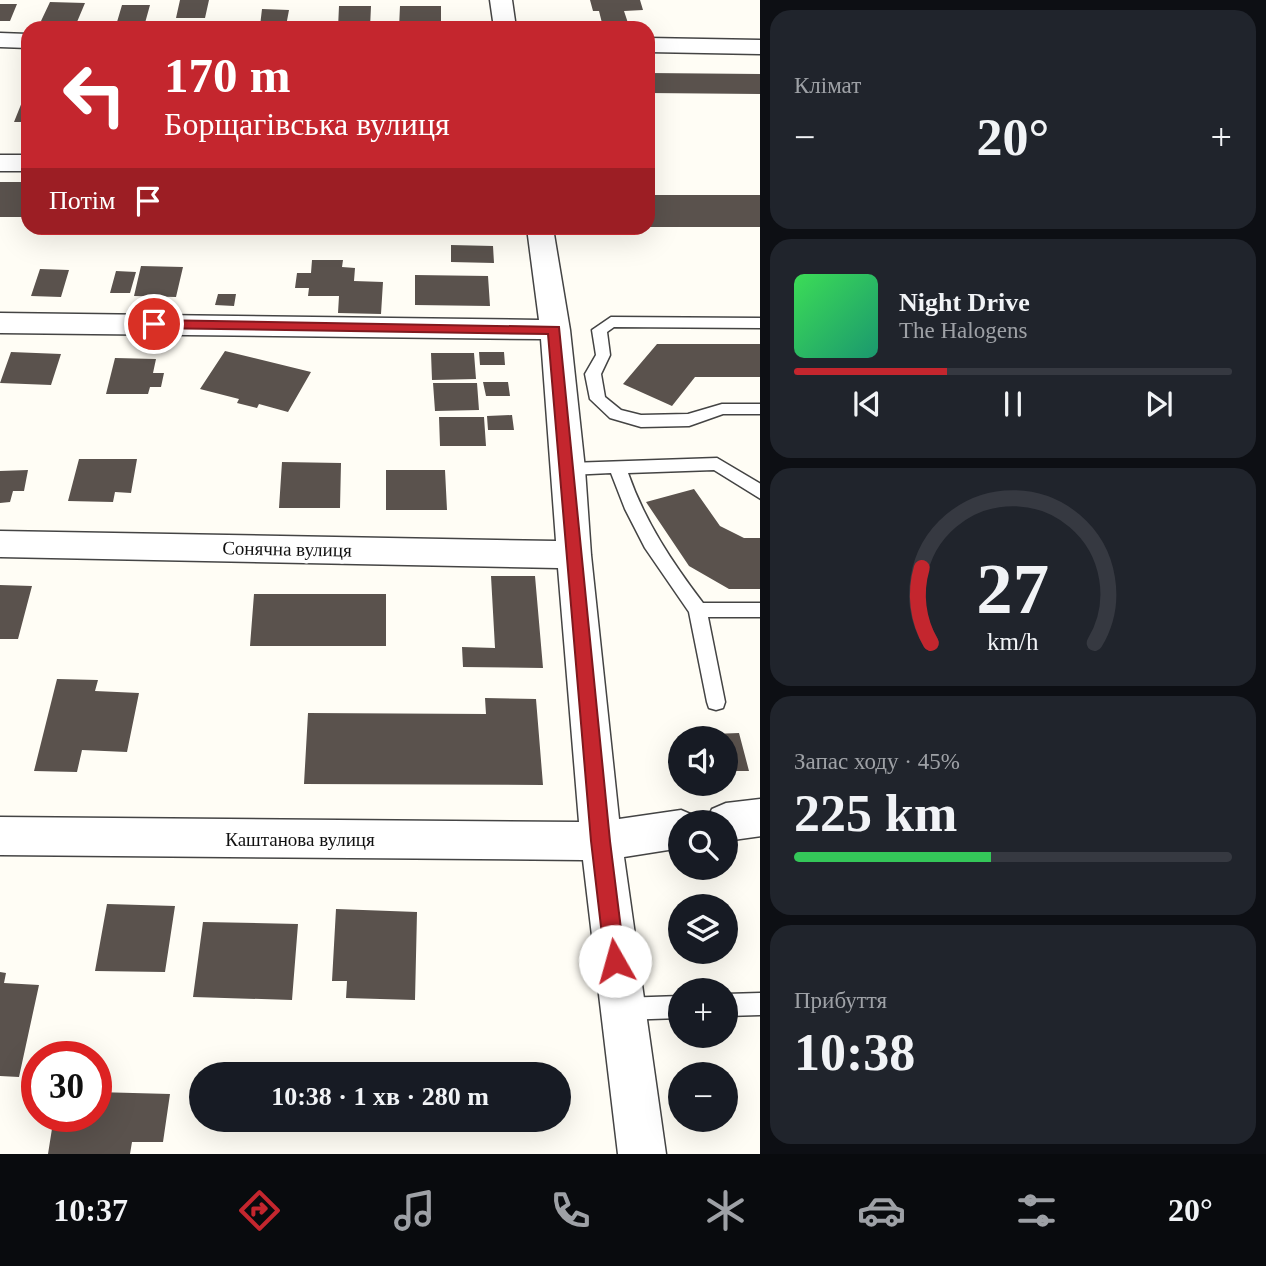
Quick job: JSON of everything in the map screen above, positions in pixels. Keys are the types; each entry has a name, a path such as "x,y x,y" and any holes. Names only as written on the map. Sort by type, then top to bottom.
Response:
{"street":[{"path":"500,0 504,21"},
{"path":"0,40 21,41"},
{"path":"655,46 760,47"},
{"path":"0,163 21,163"},
{"path":"541,235 555,330 569,469 574,555 601,841 642,1154"},
{"path":"0,323 555,330"},
{"name":"Сонячна вулиця","path":"0,544 574,555"},
{"path":"738,820 760,817"},
{"name":"Каштанова вулиця","path":"0,836 601,841 668,831"}],"lane":[{"path":"760,323 611,322 599,330 603,355 593,374 598,400 616,414 641,421 689,420 722,410 760,409"},
{"path":"569,469 717,464 760,493"},
{"path":"618,469 629,505 649,544 698,610 716,702"},
{"path":"698,610 760,610"},
{"path":"738,1005 760,1004"},
{"path":"621,1009 668,1007"}],"building":[{"path":"180,0 209,0 205,18 176,18"},
{"path":"590,0 640,0 643,10 624,11 627,21 602,21 599,11 593,11"},
{"path":"50,2 85,3 77,21 41,21"},
{"path":"0,4 17,4 10,21 0,21"},
{"path":"122,5 150,5 146,21 117,21"},
{"path":"339,6 371,6 370,21 338,21"},
{"path":"400,6 441,6 441,21 399,21"},
{"path":"262,9 289,10 287,21 261,21"},
{"path":"655,73 760,74 760,94 655,93"},
{"path":"21,104 21,122 14,122"},
{"path":"0,182 21,182 21,217 0,217"},
{"path":"655,195 760,195 760,227 655,227"},
{"path":"451,245 493,246 494,263 451,262"},
{"path":"312,260 343,260 342,267 355,268 354,281 383,282 381,314 338,313 339,296 308,296 309,288 295,288 297,273 311,273"},
{"path":"141,266 183,267 176,297 134,296"},
{"path":"40,269 69,270 61,297 31,296"},
{"path":"116,271 136,272 130,293 110,293"},
{"path":"415,275 488,276 490,306 415,305"},
{"path":"218,294 236,294 234,306 215,305"},
{"path":"657,344 760,344 760,377 695,377 672,406 623,384"},
{"path":"225,351 311,372 288,412 259,404 257,408 237,403 239,399 200,389"},
{"path":"11,352 61,354 51,385 0,383"},
{"path":"479,352 504,352 505,365 480,365"},
{"path":"431,353 474,353 476,379 432,380"},
{"path":"115,358 156,359 153,373 164,373 161,387 150,387 148,394 106,394"},
{"path":"483,382 508,382 510,396 486,396"},
{"path":"433,383 477,383 479,410 435,411"},
{"path":"512,415 514,430 488,430 487,416"},
{"path":"439,417 484,417 486,446 440,446"},
{"path":"79,459 137,459 131,493 115,492 113,502 68,501"},
{"path":"282,462 341,463 340,508 279,508"},
{"path":"28,470 24,491 13,491 10,502 0,503 0,471"},
{"path":"386,470 445,470 447,510 386,510"},
{"path":"694,489 720,526 744,538 760,538 760,589 729,589 689,566 646,502"},
{"path":"491,576 535,576 543,668 463,667 462,647 495,648"},
{"path":"0,585 32,586 18,639 0,639"},
{"path":"254,594 386,594 386,646 250,646"},
{"path":"57,679 98,680 95,691 139,693 127,752 82,750 77,772 34,771"},
{"path":"485,698 536,699 543,785 304,784 308,713 486,714"},
{"path":"739,733 749,771 738,771"},
{"path":"107,904 175,906 165,972 95,971"},
{"path":"336,909 417,912 415,1000 346,998 347,981 332,981"},
{"path":"203,922 298,924 292,1000 193,997"},
{"path":"0,972 6,973 4,983 39,985 27,1041 21,1041 19,1077 0,1076"},
{"path":"112,1092 170,1094 163,1142 132,1142 130,1154 48,1154 51,1132 112,1132"}],"route":[{"path":"154,324 555,330 601,841 615,961"}]}
